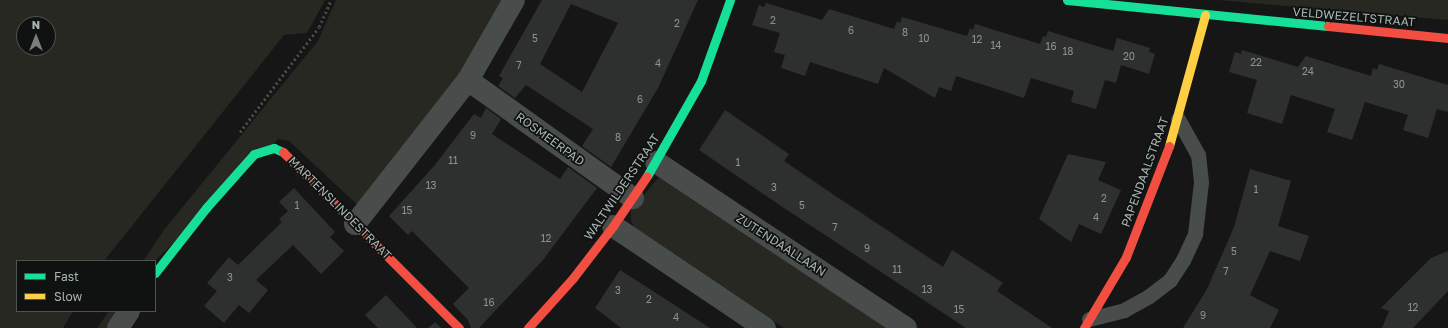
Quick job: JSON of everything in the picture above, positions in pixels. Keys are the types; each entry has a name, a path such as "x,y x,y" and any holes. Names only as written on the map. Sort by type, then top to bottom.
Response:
{"street":[{"path":"355,224 468,80 514,0"},
{"name":"WALTWILDERSTRAAT","path":"528,328 574,278 613,226 656,162 701,81 730,0"},
{"name":"VELDWEZELTSTRAAT","path":"1067,0 1205,15 1448,38"},
{"name":"PAPENDAALSTRAAT","path":"1086,324 1126,257 1178,118 1205,15"},
{"name":"ROSMEERPAD","path":"468,80 632,198"},
{"name":"MARTENSLINDESTRAAT","path":"156,272 211,203 254,154 266,149 274,148 286,154 459,328"},
{"name":"ZUTENDAALLAAN","path":"656,162 906,328"},
{"path":"613,226 765,328"},
{"path":"118,328 128,312"}],"lane":[{"path":"1086,324 1124,310 1149,296 1170,280 1183,260 1195,234 1201,182 1198,155 1178,118"}],"path":[{"path":"237,136 320,27 331,0"}],"shaded area":[{"path":"0,0 325,0 307,33 284,35 105,260 16,260 16,312 72,312 63,328 0,328"},
{"path":"336,0 504,0 488,33 445,96 361,208 289,141 278,139 156,260 144,260 164,230 318,41"},
{"path":"1218,0 1448,0 1448,20"},
{"path":"658,178 667,179 891,328 784,328 635,229 631,221 631,210"},
{"path":"108,312 120,312 109,328 97,328"}],"building":[{"path":"542,0 698,0 658,88 611,167 582,146 593,129 526,85 515,98 498,86 503,78 499,76","holes":["571,4 618,23 582,92 540,64"]},
{"path":"766,3 822,20 829,9 894,29 897,21 900,23 902,17 967,36 970,28 973,30 975,24 1040,44 1043,36 1046,37 1048,31 1113,51 1117,38 1150,48 1149,52 1155,54 1149,74 1121,65 1116,83 1105,80 1096,109 1071,102 1074,91 1031,78 1024,98 956,76 951,91 939,87 935,98 884,68 878,84 810,62 805,76 781,68 785,55 774,52 780,33 752,25 759,5 764,7"},
{"path":"1242,50 1298,67 1306,56 1371,76 1373,68 1377,70 1379,64 1448,85 1448,112 1437,109 1428,138 1403,130 1408,115 1365,102 1352,140 1327,132 1335,109 1291,95 1282,124 1247,113 1257,80 1229,72 1235,52 1241,54"},
{"path":"486,108 501,119 492,134 560,179 568,167 597,188 543,260 479,328 471,328 468,320 453,304 469,288 412,231 408,235 389,216 434,166 474,114 481,118"},
{"path":"725,110 789,154 784,161 943,267 952,250 1003,283 997,291 1052,328 966,328 781,206 699,150"},
{"path":"1068,154 1106,162 1098,180 1121,190 1101,234 1079,224 1071,242 1039,219"},
{"path":"1250,169 1291,181 1278,226 1309,236 1300,261 1270,251 1250,295 1279,310 1270,328 1183,328 1207,289 1234,227"},
{"path":"294,188 335,232 330,237 344,251 321,274 293,245 256,280 268,290 249,313 239,305 224,323 204,306 217,291 207,283 229,257 238,265 282,222 279,219 288,211 279,202"},
{"path":"1448,251 1448,291 1413,328 1382,328 1389,311 1381,308 1431,258"},
{"path":"620,270 710,328 621,328 595,308"},
{"path":"386,295 417,328 378,328 365,315"},
{"path":"435,322 441,328 428,328"}],"traffic: fast":[{"path":"647,176 701,81 730,0"},
{"path":"1067,0 1328,26"},
{"path":"156,272 206,208 254,154 274,148 283,152"}],"traffic: slow":[{"path":"1169,146 1205,15"}],"traffic: jam":[{"path":"1328,26 1448,38"},
{"path":"1084,328 1126,257 1169,146"},
{"path":"283,152 459,328"},
{"path":"528,328 573,278 613,226 647,176"}]}
